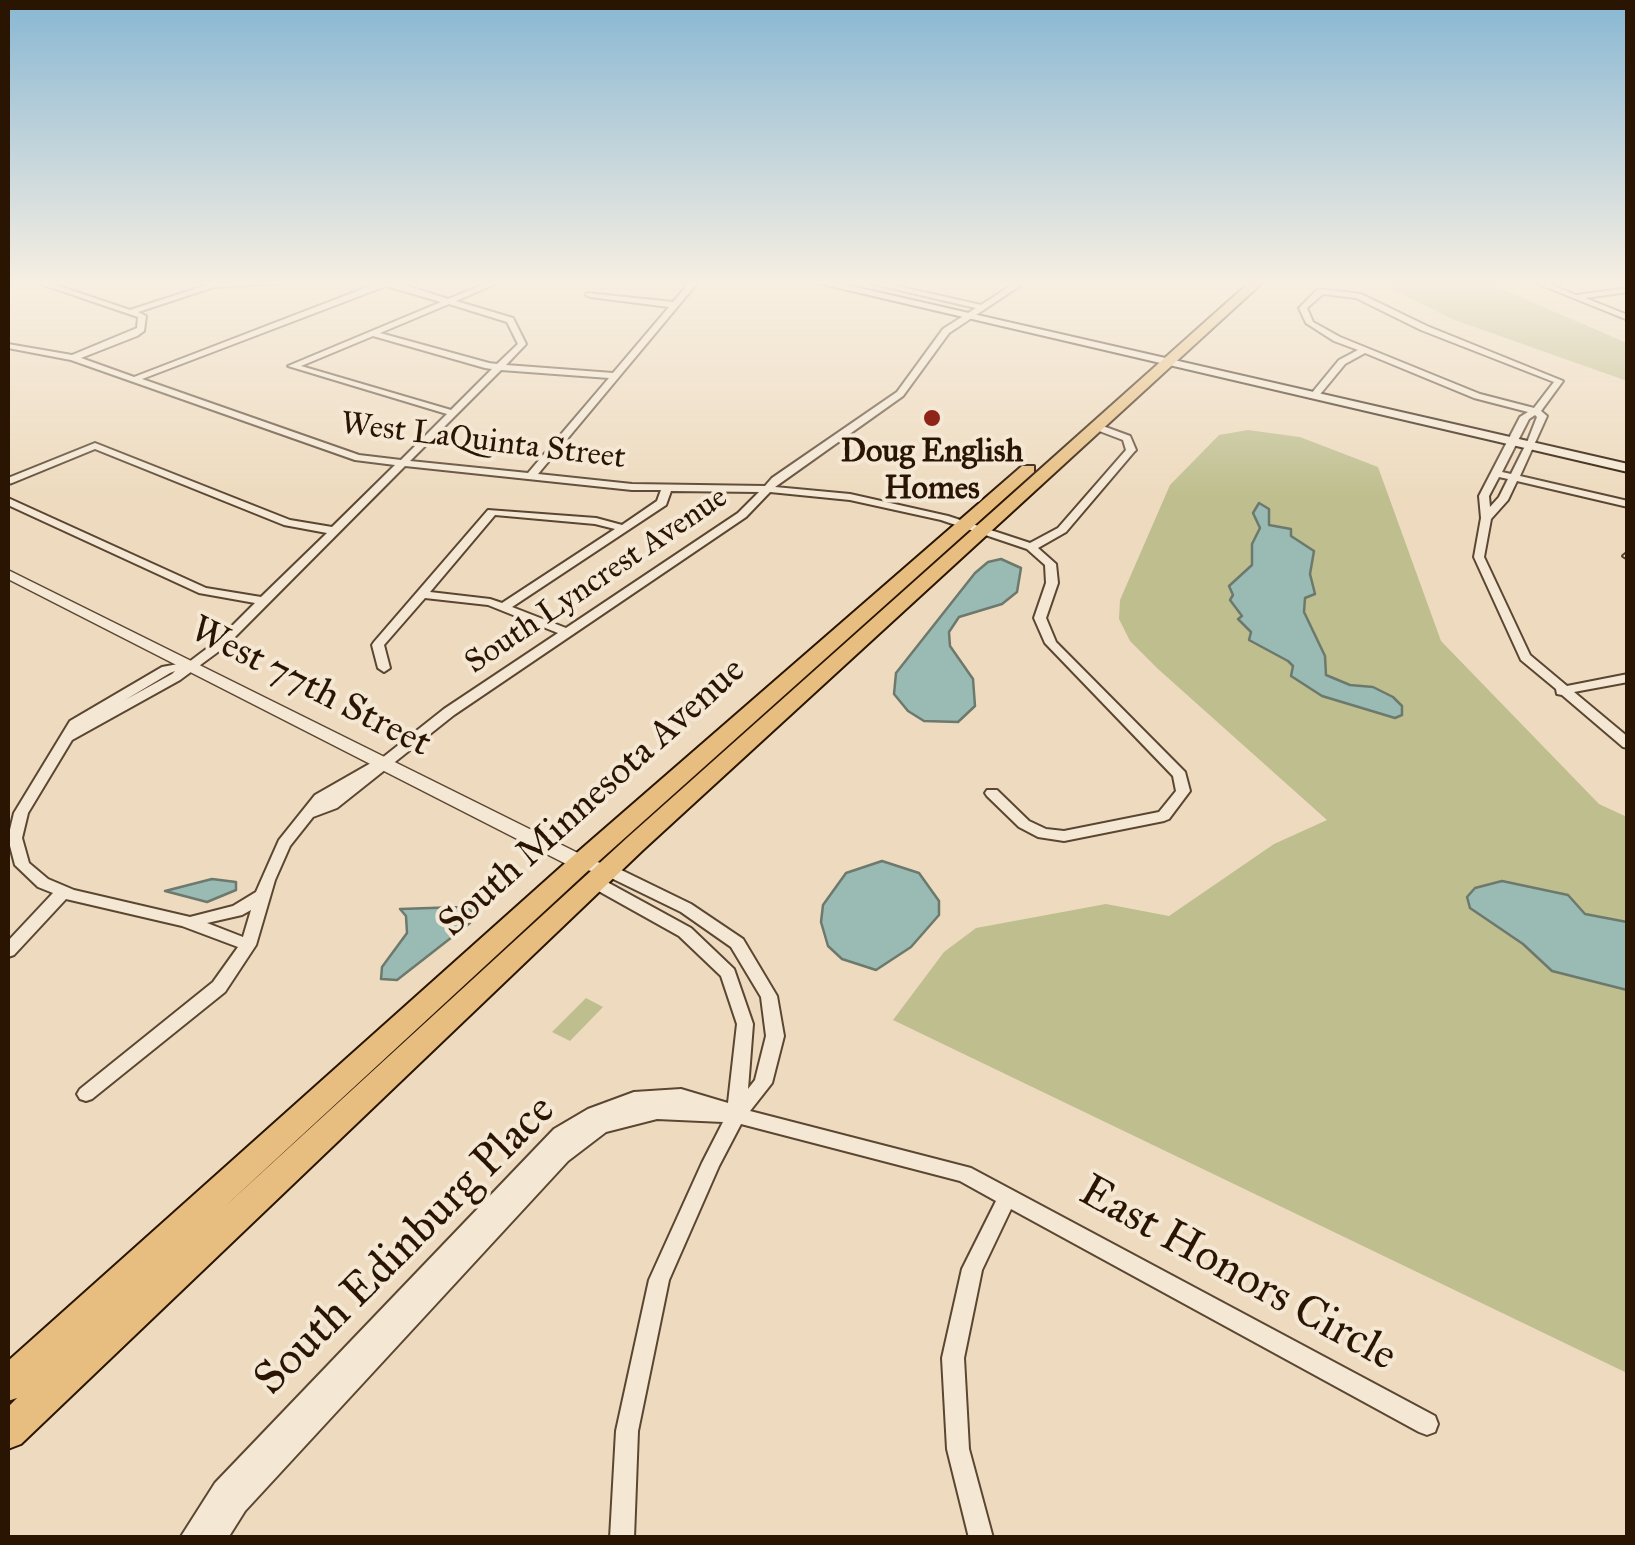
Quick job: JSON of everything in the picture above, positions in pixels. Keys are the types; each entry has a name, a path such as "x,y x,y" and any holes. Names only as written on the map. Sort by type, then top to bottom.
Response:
{"main road":[{"path":"1139,353 1628,465"},
{"name":"South Minnesota Avenue","path":"8,1431 594,872 721,767 974,527 1097,426 1169,353"},
{"name":"South Minnesota Avenue","path":"8,1384 594,872 1170,353"}],"street":[{"name":"West LaQuinta Street","path":"46,353 73,358 338,453 530,477 850,497 974,527 1030,547"},
{"path":"73,358 85,353"},
{"path":"134,380 204,353"},
{"path":"324,353 292,366 453,414"},
{"path":"450,353 503,367 615,376"},
{"path":"248,945 185,921 64,892 42,882 22,865 12,832 64,738 176,677 222,644 514,353"},
{"path":"530,477 634,353"},
{"name":"South Lyncrest Avenue","path":"264,894 284,844 310,813 332,805 381,764 566,632 742,515 767,489 900,394 928,353"},
{"path":"1316,394 1342,362 1359,353"},
{"path":"1373,353 1477,396 1536,411 1542,416 1516,478 1495,513 1486,518"},
{"path":"1490,353 1556,378 1559,384 1536,411 1525,417 1494,472 1484,496 1486,518 1479,557 1525,656 1561,691 1628,744"},
{"path":"992,793 1024,824 1043,834 1064,836 1164,816 1176,806 1183,791 1180,775 1051,643 1040,618 1052,583 1050,564 1030,547 1062,530 1131,450 1127,438 1097,426"},
{"path":"8,481 95,446 288,523 335,531"},
{"path":"1494,472 1628,504"},
{"path":"504,607 662,504 667,488"},
{"path":"8,502 202,592 263,601"},
{"path":"384,668 378,645 492,512 596,521 624,528"},
{"name":"West 77th Street","path":"8,574 594,872 706,919 737,943 760,974 773,1016 774,1050 763,1083 736,1116 660,1280 627,1431 622,1538"},
{"path":"422,594 504,607 566,632"},
{"path":"1561,691 1628,678"},
{"name":"West 77th Street","path":"594,872 685,932 728,973 745,1024 736,1116"},
{"path":"8,951 64,892"},
{"path":"185,921 212,919 264,894"},
{"path":"86,1094 218,987 248,945 264,894"},
{"name":"South Edinburg Place","path":"192,1538 223,1491 561,1135 594,1114 656,1097 701,1100 736,1116"},
{"name":"South Edinburg Place","path":"214,1538 237,1503 572,1145 601,1126 637,1114 678,1110 736,1116"},
{"name":"East Honors Circle","path":"736,1116 948,1168 1008,1196 1427,1424"},
{"path":"981,1538 958,1448 954,1358 972,1269 1008,1196"}],"green space":[{"path":"1548,353 1627,353 1627,381"},
{"path":"1248,430 1300,437 1378,467 1441,641 1599,804 1627,817 1627,1373 893,1020 944,952 976,928 1106,904 1169,916 1274,844 1327,820 1158,669 1130,641 1119,619 1120,600 1170,485 1219,435"},
{"path":"586,998 603,1007 570,1041 552,1032"}],"water":[{"path":"1259,503 1269,509 1269,525 1291,529 1291,536 1314,551 1310,574 1315,594 1305,598 1304,612 1325,656 1326,675 1350,685 1373,687 1393,697 1402,706 1402,715 1395,718 1322,696 1291,676 1293,666 1288,661 1249,640 1251,632 1238,619 1242,616 1230,600 1233,595 1229,586 1252,565 1252,544 1260,528 1253,513"},
{"path":"1001,559 1021,568 1017,592 1002,604 959,617 949,632 950,646 973,679 975,706 958,722 924,721 908,711 894,694 896,673 975,573 988,562"},
{"path":"882,861 919,873 939,901 939,915 911,947 876,970 842,959 828,946 821,922 823,905 846,873"},
{"path":"212,879 236,882 236,890 207,902 165,891"},
{"path":"1502,881 1568,895 1585,914 1627,922 1627,990 1552,971 1523,944 1470,908 1467,897 1475,888"},
{"path":"400,909 471,910 470,923 397,980 381,979 382,967 407,933 406,916"}],"place":[{"name":"Doug English Homes","path":"932,418"}]}
